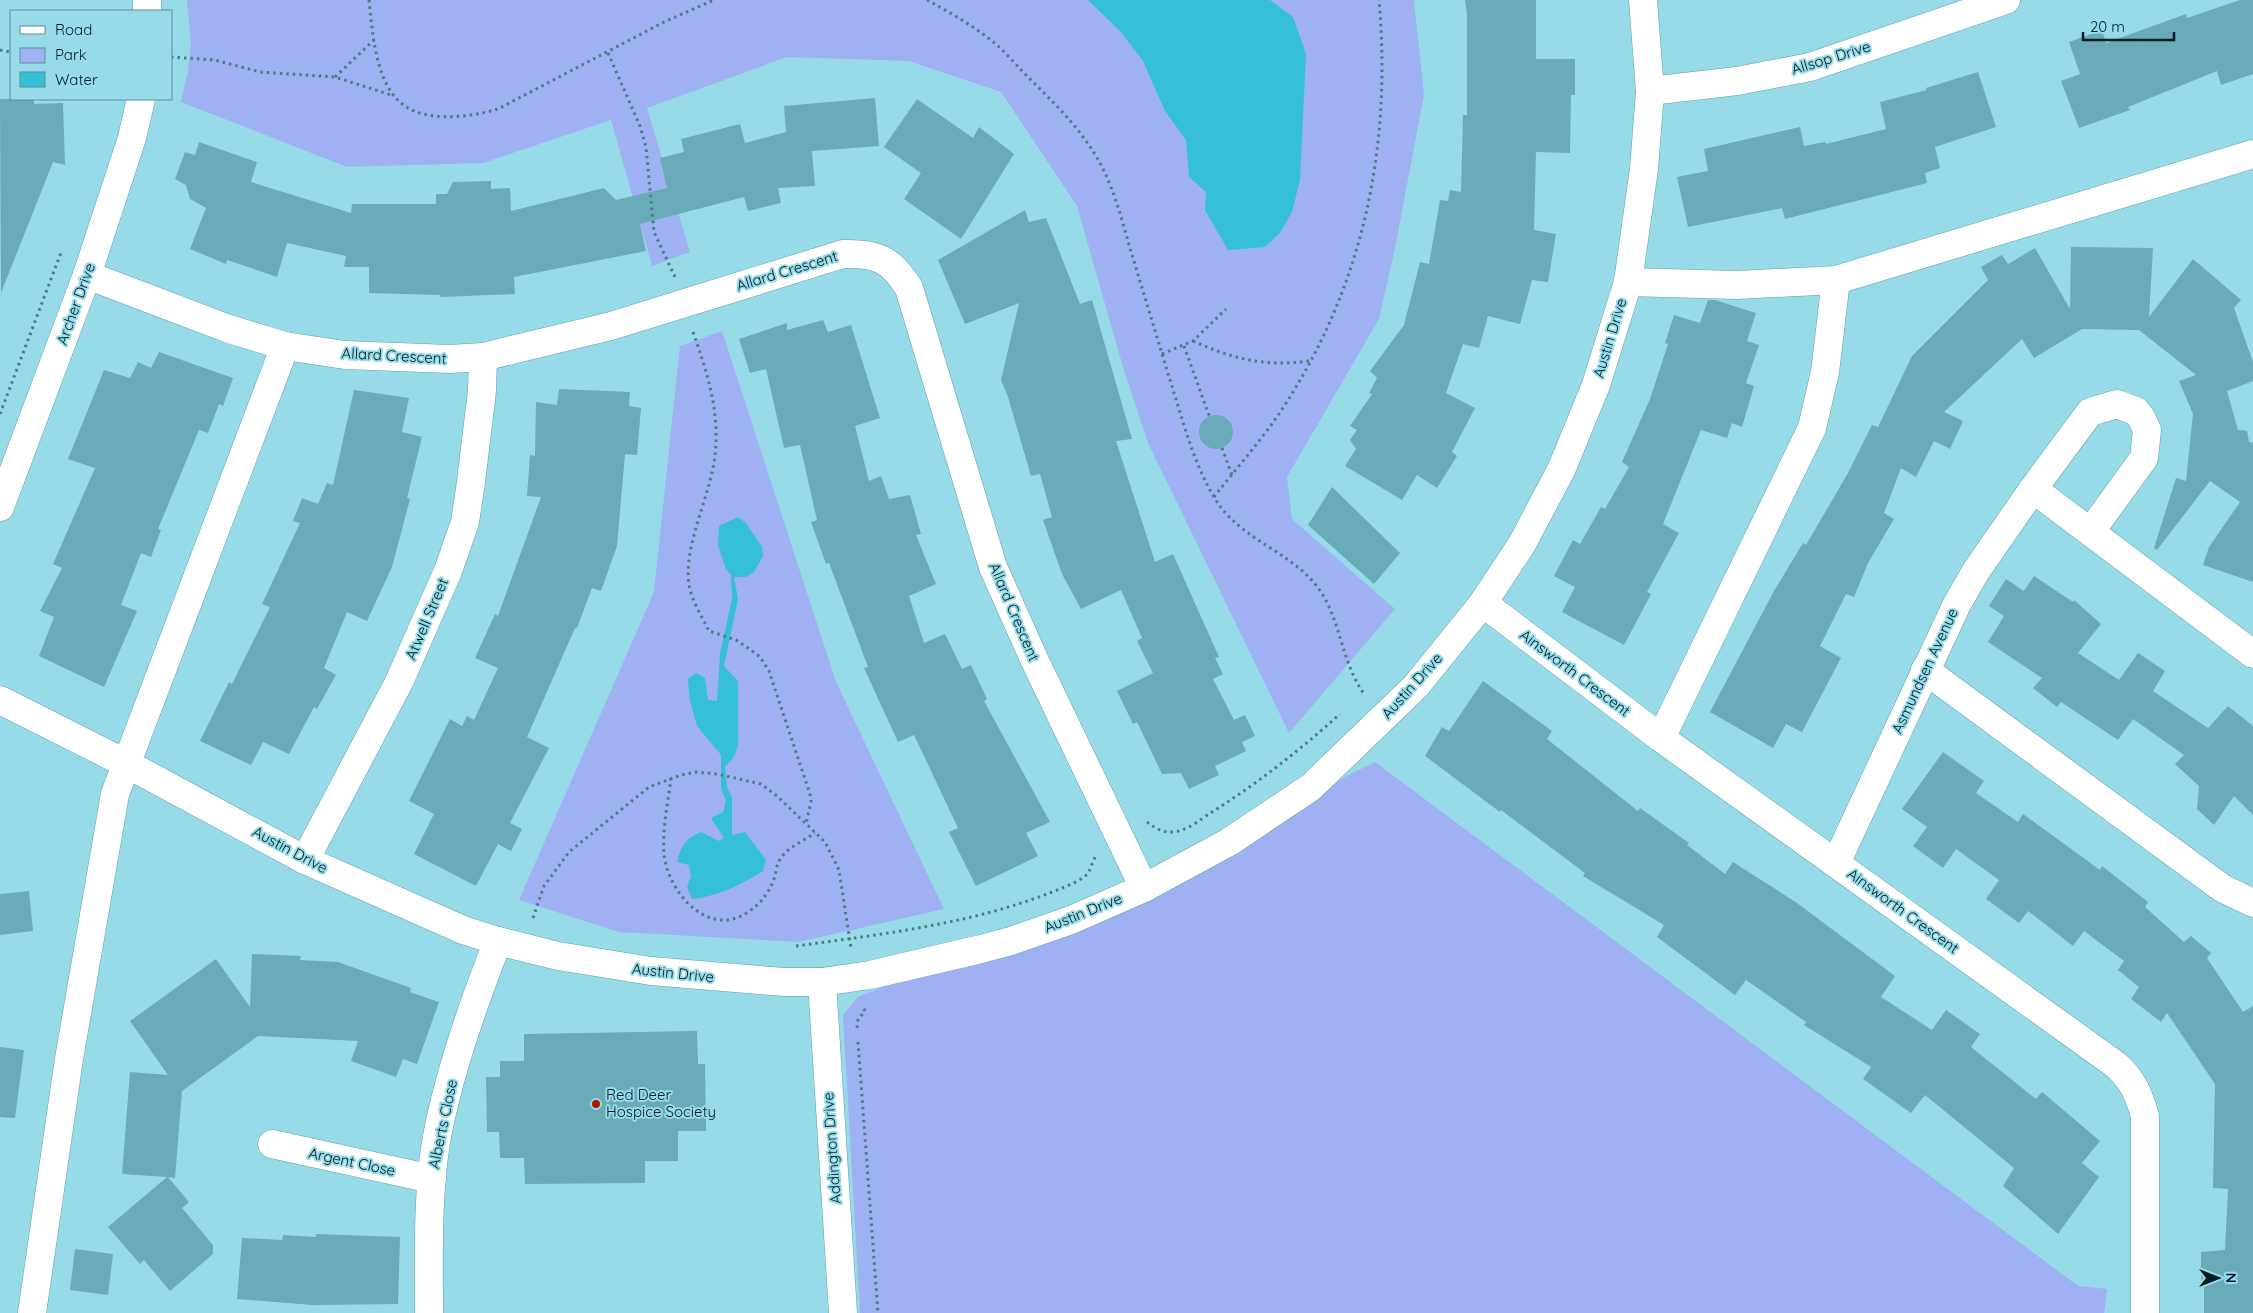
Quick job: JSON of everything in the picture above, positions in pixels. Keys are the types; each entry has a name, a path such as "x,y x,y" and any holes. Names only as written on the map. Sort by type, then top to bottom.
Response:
{"street":[{"name":"Austin Drive","path":"0,700 127,764 305,860 398,903 463,930 498,942 558,956 651,971 784,982 822,982 870,975 1011,941 1072,920 1144,888 1229,842 1310,787 1416,686 1483,603 1522,544 1562,468 1596,385 1628,282 1644,169 1650,91 1644,0"},
{"name":"Allsop Drive","path":"1650,91 1737,81 1810,67 2006,0"},
{"name":"Archer Drive","path":"0,507 87,275 132,138 141,100"},
{"path":"1628,282 1737,285 1836,280 2253,154"},
{"name":"Allard Crescent","path":"87,275 229,329 285,346 345,355 450,359 483,357 611,326 843,254 865,253 881,259 898,270 909,288 993,567 1034,659 1144,888"},
{"path":"1661,738 1812,428 1825,372 1836,280"},
{"path":"32,1313 69,1059 116,792 285,346"},
{"name":"Atwell Street","path":"305,860 399,682 448,571 464,522 471,482 482,391 483,357"},
{"name":"Asmundsen Avenue","path":"1836,863 1925,670 1957,604 1976,571 2090,412 2117,404 2136,412 2142,419 2147,430 2144,458 2092,531"},
{"path":"2033,489 2092,531 2253,654"},
{"name":"Ainsworth Crescent","path":"1483,603 1661,738 2129,1076 2137,1088 2145,1116 2145,1313"},
{"path":"1925,670 2222,888 2253,903"},
{"name":"Alberts Close","path":"429,1313 432,1179 436,1141 481,986 498,942"},
{"name":"Addington Drive","path":"822,982 843,1313"},
{"name":"Argent Close","path":"272,1144 432,1179"}],"path":[{"path":"369,0 374,40 382,69 394,96"},
{"path":"172,57 215,60 260,72 335,77 394,96 411,109 439,117 477,115 498,109 664,22 714,0"},
{"path":"927,0 956,16 993,42 1070,120 1103,169 1121,217 1162,354 1200,467 1214,497 1232,522 1263,545 1287,559 1307,576 1321,592 1329,608 1345,658 1357,685 1364,694 1357,700"},
{"path":"1214,497 1278,414 1326,330 1350,269 1370,204 1378,152 1383,89 1379,0"},
{"path":"335,77 374,40"},
{"path":"608,53 640,126 646,147 654,232 676,280"},
{"path":"0,414 62,249"},
{"path":"1162,354 1193,341 1226,309"},
{"path":"690,325 709,376 716,426 715,454 689,565 689,586 709,631 736,640 760,657 773,679 812,802 806,824"},
{"path":"1193,341 1248,361 1283,364 1310,360"},
{"path":"1184,346 1210,418"},
{"path":"1222,448 1232,474"},
{"path":"1147,822 1155,828 1171,832 1196,823 1245,791 1297,752 1344,711"},
{"path":"533,918 544,886 569,852 649,788 670,778 696,772 717,774 761,784 777,796 825,842 839,870 851,954"},
{"path":"670,778 664,846 668,869 674,884 687,902 702,915 713,920 733,920 748,913 762,901 770,888 780,859 784,854 815,833"},
{"path":"796,946 888,934 984,914 1065,887 1088,874 1094,863 1096,852"},
{"path":"862,1007 865,1011 858,1020 857,1027 878,1313"}],"green space":[{"path":"187,0 1414,0 1424,95 1395,248 1379,319 1287,477 1292,519 1395,609 1289,733 1148,443 1123,367 1077,206 1001,92 909,61 787,57 647,108 690,252 652,266 611,120 483,163 347,167 181,102 188,71 191,43"},
{"path":"722,331 836,682 944,909 799,942 619,932 519,900 654,592 680,346"},
{"path":"1375,762 2078,1286 2107,1289 2104,1313 860,1313 843,1015 858,997 1051,917 1257,821"}],"water":[{"path":"1088,0 1270,0 1293,17 1306,54 1300,180 1292,212 1280,233 1265,247 1228,250 1205,210 1206,192 1189,177 1186,140 1165,111 1143,61 1120,31"},
{"path":"738,517 746,523 762,547 763,556 754,572 746,577 734,577 738,599 724,666 738,681 738,744 734,756 725,766 727,787 732,797 732,835 745,832 766,860 763,871 747,881 720,893 692,899 687,887 691,876 689,865 677,862 682,847 691,837 701,832 719,841 724,838 711,818 723,812 726,800 721,789 721,755 697,726 690,701 688,679 696,673 705,678 708,700 717,701 720,654 732,599 731,575 726,569 718,545 719,526"}],"building":[{"path":"1465,0 1536,0 1536,59 1575,59 1575,95 1571,95 1570,153 1536,152 1534,230 1556,234 1548,282 1532,280 1520,324 1488,316 1479,348 1463,344 1446,393 1475,408 1452,452 1457,456 1437,488 1417,475 1402,500 1345,466 1356,449 1350,440 1357,430 1350,426 1372,394 1369,393 1377,378 1370,371 1404,325 1420,262 1429,264 1440,200 1448,201 1450,190 1461,192 1463,115 1467,115 1467,15"},
{"path":"2240,0 2253,0 2253,74 2221,85 2217,71 2128,107 2130,110 2079,128 2061,81 2080,74 2069,42 2102,30 2106,43 2186,14 2187,18"},
{"path":"1978,72 1996,127 1935,147 1940,168 1925,173 1927,183 1785,219 1782,208 1688,227 1677,177 1708,171 1704,149 1800,127 1804,146 1825,142 1826,144 1886,129 1880,102 1927,90 1926,88"},
{"path":"875,98 879,146 812,151 815,186 778,188 781,203 748,211 744,197 640,224 646,251 514,277 515,294 440,297 440,295 369,293 369,267 344,267 346,256 287,243 277,277 227,260 226,264 190,249 206,208 190,199 186,185 175,179 185,152 195,155 199,142 257,162 251,182 351,213 352,204 436,204 436,194 447,194 453,182 491,181 491,189 510,188 511,211 604,188 616,200 667,188 660,158 684,152 681,139 740,124 745,143 786,132 784,106"},
{"path":"0,99 34,100 34,104 63,103 65,165 53,162 1,293"},
{"path":"917,99 973,138 979,127 1014,154 961,239 904,199 921,173 884,147"},
{"path":"1025,210 1029,222 1046,218 1080,304 1092,300 1132,439 1116,441 1155,562 1173,554 1219,657 1215,658 1223,674 1213,679 1234,720 1245,715 1255,736 1242,742 1246,751 1215,766 1219,775 1189,789 1181,773 1162,774 1137,722 1133,724 1117,691 1153,673 1137,641 1142,638 1121,590 1081,609 1062,574 1043,520 1052,517 1040,474 1031,476 1008,397 1001,380 1019,303 965,324 938,260"},
{"path":"2071,247 2153,248 2149,317 2193,259 2241,300 2234,308 2253,362 2253,381 2227,391 2238,430 2247,431 2249,442 2253,443 2253,582 2203,565 2209,547 2240,502 2210,481 2157,550 2154,548 2176,478 2186,481 2193,414 2179,381 2196,375 2139,330 2082,329 2034,358 2022,339 1944,412 1963,421 1950,449 1934,441 1916,477 1901,468 1884,513 1894,519 1868,563 1854,597 1846,594 1820,646 1841,658 1802,732 1786,724 1773,748 1710,712 1774,591 1803,543 1806,545 1848,473 1872,425 1878,427 1912,356 1988,280 1981,267 2002,255 2008,264 2035,248 2070,309"},
{"path":"1708,300 1715,300 1756,313 1747,341 1759,345 1746,383 1754,386 1742,427 1732,423 1727,438 1701,430 1663,524 1679,533 1647,592 1651,594 1624,645 1562,612 1575,587 1554,576 1573,540 1580,544 1601,507 1605,509 1629,467 1622,462 1650,399 1668,344 1665,343 1674,315 1700,323"},
{"path":"823,320 828,332 851,325 880,418 855,426 869,481 881,476 889,499 910,495 921,534 916,535 936,584 909,596 924,643 945,634 962,669 971,665 987,699 984,701 1050,822 1026,833 1038,856 976,886 949,832 958,828 914,735 898,742 864,668 868,667 829,563 826,564 811,522 817,520 800,445 784,448 766,369 750,373 739,339 787,323 787,330"},
{"path":"159,352 233,378 223,406 219,404 208,433 199,430 158,529 161,530 151,557 141,553 121,605 137,611 104,687 39,656 54,617 40,611 62,568 53,564 95,468 68,459 104,370 130,378 138,362 151,368"},
{"path":"559,389 630,392 629,406 641,408 637,455 625,454 617,546 601,591 592,588 577,628 575,628 527,737 549,748 510,823 522,829 511,851 498,844 476,886 414,854 434,814 409,801 450,719 462,726 467,716 474,720 498,668 475,658 495,614 498,616 541,497 527,496 530,455 535,456 536,402 557,405"},
{"path":"354,390 409,398 402,432 422,437 407,498 410,499 392,567 367,621 347,612 324,668 336,675 317,709 314,707 289,754 263,742 251,765 200,741 229,682 232,684 270,607 262,604 300,523 293,521 302,498 318,504 327,483 333,485"},
{"path":"1216,415 1228,420 1233,432 1228,444 1216,449 1204,444 1199,432 1204,420"},
{"path":"1332,487 1400,553 1374,584 1308,525"},
{"path":"2034,576 2073,602 2074,600 2101,624 2078,653 2119,680 2138,653 2165,671 2153,691 2208,728 2228,706 2253,726 2253,815 2234,796 2214,825 2197,809 2199,786 2175,764 2184,755 2133,719 2118,740 2061,702 2057,707 2033,688 2042,678 1988,642 2004,616 1989,606 2006,579 2024,591"},
{"path":"1483,681 1552,731 1547,739 1638,811 1640,808 1689,843 1687,845 1725,874 1733,862 1797,903 1895,976 1881,997 1932,1030 1946,1010 1980,1034 1971,1047 2036,1099 2042,1092 2100,1141 2082,1163 2099,1177 2058,1234 2003,1186 2014,1168 1925,1095 1911,1113 1863,1079 1871,1067 1804,1025 1806,1022 1746,980 1735,995 1657,937 1664,925 1583,876 1585,873 1425,756 1442,727 1449,731"},
{"path":"1943,752 1984,781 1976,793 2018,822 2023,814 2100,870 2102,866 2148,902 2145,907 2184,942 2191,936 2211,953 2207,958 2243,1012 2253,1006 2253,1313 2204,1313 2204,1285 2201,1285 2201,1252 2225,1250 2228,1189 2213,1188 2215,1084 2167,1013 2161,1022 2131,999 2139,987 2118,970 2124,961 2084,931 2073,946 2028,911 2019,923 1986,899 1999,880 1956,849 1943,868 1913,846 1927,827 1902,809"},
{"path":"29,891 33,931 0,935 0,894"},
{"path":"252,954 301,956 300,960 338,962 411,988 410,992 439,1002 417,1064 403,1059 396,1077 351,1061 358,1041 258,1036 182,1091 175,1178 168,1177 189,1202 182,1208 213,1245 213,1254 170,1291 144,1260 140,1264 108,1227 167,1177 122,1174 130,1072 168,1075 130,1021 216,959 250,1007"},
{"name":"Red Deer Hospice Society","path":"697,1031 698,1064 705,1064 706,1131 678,1131 678,1161 645,1161 645,1183 525,1184 524,1158 500,1158 499,1132 487,1132 486,1077 500,1077 500,1061 524,1061 524,1034"},
{"path":"0,1047 24,1050 15,1118 0,1117"},
{"path":"316,1234 400,1237 398,1304 312,1305 237,1299 242,1238 282,1240 283,1235 316,1237"},
{"path":"75,1249 113,1254 108,1295 70,1290"}],"place":[{"name":"Red Deer Hospice Society","path":"596,1104"}]}
